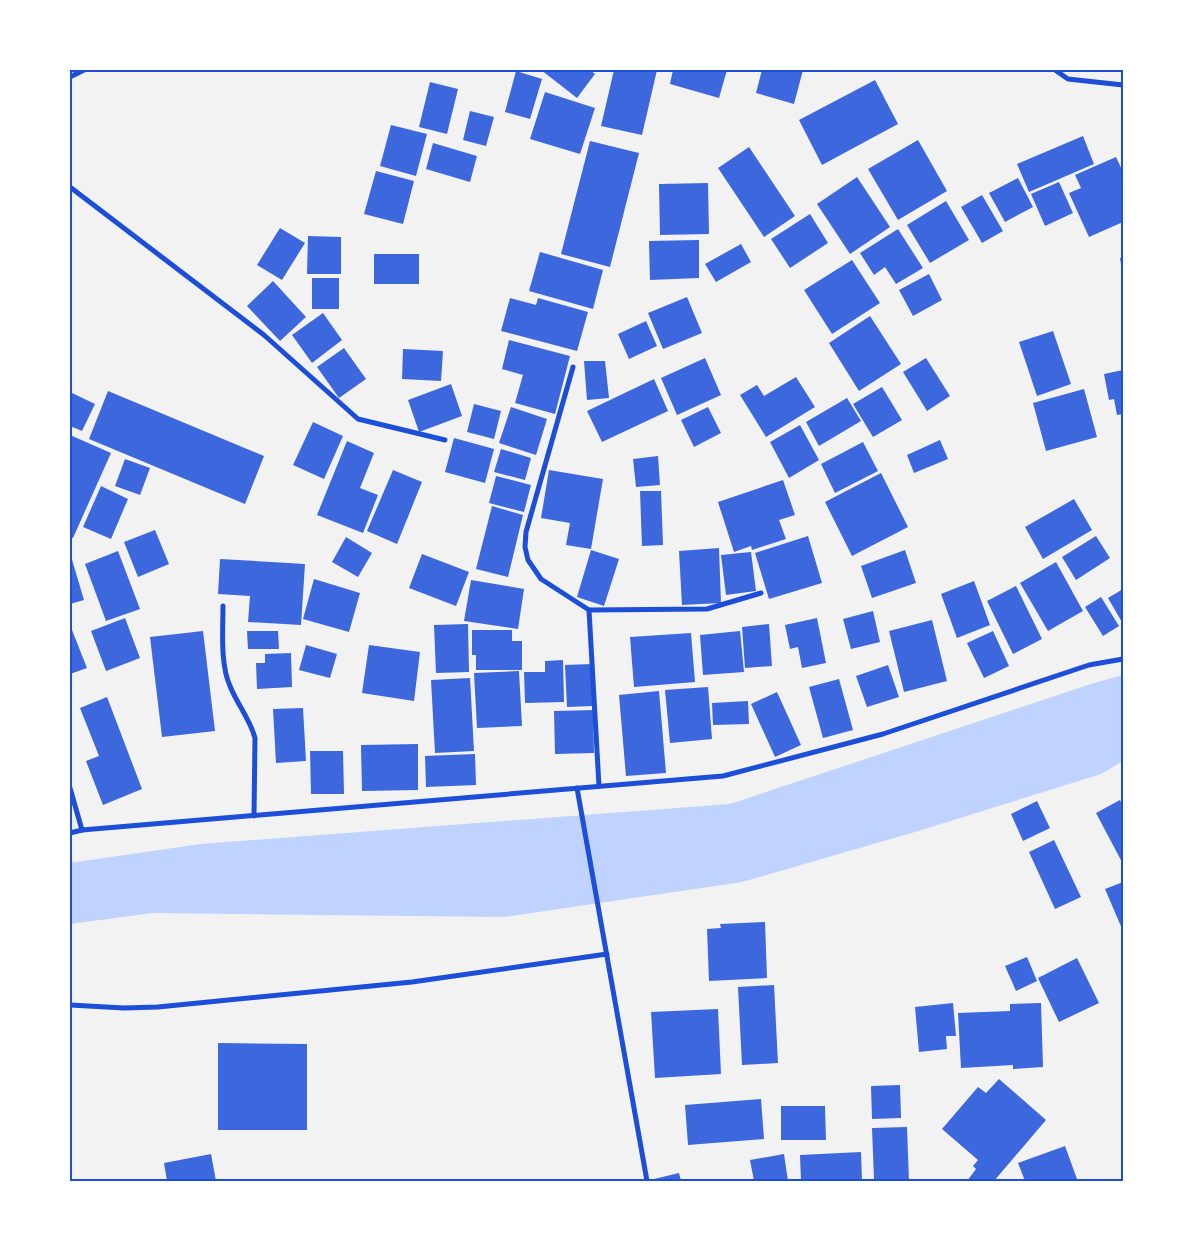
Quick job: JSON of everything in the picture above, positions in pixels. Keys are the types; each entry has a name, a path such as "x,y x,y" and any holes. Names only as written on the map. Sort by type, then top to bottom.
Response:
{"street":[{"path":"70,77 84,70"},
{"path":"1055,70 1068,79 1123,85"},
{"path":"70,188 264,335 358,419 445,440"},
{"path":"573,367 526,532 528,560 541,579 589,610 707,608 762,593"},
{"path":"223,606 224,667 229,686 252,728 255,738 254,816"},
{"path":"589,610 599,786"},
{"path":"70,833 82,830 723,776 882,734 1089,666 1123,659"},
{"path":"70,788 82,830"},
{"path":"577,788 647,1181"},
{"path":"70,1005 124,1008 168,1006 412,982 607,954"}],"water":[{"path":"1123,675 1123,761 1101,774 915,832 742,882 504,917 152,913 70,924 70,863 200,844 730,804"}],"building":[{"path":"541,70 590,70 595,74 577,98"},
{"path":"614,70 657,70 642,135 601,126"},
{"path":"673,70 727,70 719,98 670,84"},
{"path":"762,70 803,70 794,104 756,93"},
{"path":"516,71 542,79 530,119 505,112"},
{"path":"875,80 898,124 822,165 799,120"},
{"path":"430,82 458,89 447,134 419,127"},
{"path":"545,92 595,108 580,154 530,139"},
{"path":"470,111 494,117 486,146 463,140"},
{"path":"391,125 427,134 416,176 380,166"},
{"path":"1083,136 1094,164 1029,192 1017,164"},
{"path":"918,140 947,191 898,220 868,169"},
{"path":"590,141 639,153 610,267 561,254"},
{"path":"433,143 477,156 470,182 426,169"},
{"path":"749,147 795,216 764,237 718,168"},
{"path":"1116,157 1123,172 1123,222 1089,237 1069,193 1081,188 1075,175"},
{"path":"376,171 414,181 403,224 364,214"},
{"path":"857,177 890,227 850,254 817,204"},
{"path":"1018,178 1033,207 1005,222 989,193"},
{"path":"1059,182 1073,213 1045,226 1031,194"},
{"path":"708,183 709,234 660,235 659,184"},
{"path":"982,195 1003,231 982,243 961,207"},
{"path":"946,201 969,240 930,263 907,225"},
{"path":"810,214 828,243 790,268 771,239"},
{"path":"280,228 305,243 282,280 257,265"},
{"path":"898,229 923,268 896,284 885,267 874,275 860,253"},
{"path":"308,236 341,237 341,274 307,274"},
{"path":"699,240 699,278 650,280 649,241"},
{"path":"741,244 751,262 716,282 705,264"},
{"path":"540,252 603,270 593,309 529,291"},
{"path":"374,254 419,254 419,284 374,284"},
{"path":"1120,258 1123,258 1122,271"},
{"path":"852,260 880,303 832,334 804,290"},
{"path":"929,274 942,300 913,316 899,290"},
{"path":"312,278 339,278 339,309 312,309"},
{"path":"273,281 306,317 280,341 247,306"},
{"path":"687,297 702,333 663,349 648,313"},
{"path":"510,298 536,305 538,298 588,312 577,351 501,331"},
{"path":"323,313 342,340 312,363 292,335"},
{"path":"870,316 901,364 859,391 829,343"},
{"path":"646,321 657,346 629,359 618,334"},
{"path":"1053,331 1071,384 1037,396 1019,342"},
{"path":"509,340 570,356 555,414 515,403 523,375 502,369"},
{"path":"344,348 366,379 339,398 317,367"},
{"path":"403,349 443,351 441,381 402,379"},
{"path":"705,358 721,395 677,415 661,378"},
{"path":"926,358 950,396 927,411 903,372"},
{"path":"584,361 605,361 609,398 587,400"},
{"path":"1123,370 1123,414 1117,415 1114,399 1109,400 1104,374"},
{"path":"796,377 815,407 766,437 740,395 757,385 764,396"},
{"path":"654,379 668,411 602,442 587,411"},
{"path":"451,384 462,416 419,432 408,400"},
{"path":"882,387 902,420 873,437 853,404"},
{"path":"1084,389 1097,437 1046,451 1033,403"},
{"path":"108,391 264,456 245,504 89,439"},
{"path":"70,392 95,404 82,431 70,426"},
{"path":"847,398 861,421 819,446 806,422"},
{"path":"474,404 501,411 494,439 467,432"},
{"path":"511,407 547,419 536,455 499,443"},
{"path":"708,407 721,433 694,447 681,420"},
{"path":"313,422 343,436 324,479 293,465"},
{"path":"800,425 819,460 789,478 770,442"},
{"path":"70,435 111,453 73,538 70,537"},
{"path":"454,438 494,449 485,483 445,472"},
{"path":"940,440 948,459 914,473 907,455"},
{"path":"347,441 374,453 360,488 378,495 363,533 317,515"},
{"path":"863,442 878,471 835,493 821,464"},
{"path":"501,449 531,458 525,480 494,472"},
{"path":"658,456 660,485 636,487 633,459"},
{"path":"125,459 150,468 140,495 115,486"},
{"path":"393,470 422,482 397,544 367,531"},
{"path":"549,470 603,479 591,549 566,545 570,523 541,518"},
{"path":"881,473 908,527 852,556 825,502"},
{"path":"496,476 531,485 524,512 489,503"},
{"path":"783,480 795,515 779,520 786,539 752,550 751,546 734,552 718,502"},
{"path":"101,486 128,499 111,539 83,527"},
{"path":"640,491 661,491 663,545 642,546"},
{"path":"1074,499 1092,530 1043,559 1025,527"},
{"path":"492,506 523,515 508,577 476,569"},
{"path":"155,530 169,564 138,577 124,542"},
{"path":"808,536 822,583 769,599 755,553"},
{"path":"1096,536 1110,558 1076,580 1062,557"},
{"path":"346,537 372,553 358,577 332,562"},
{"path":"719,548 721,603 682,605 679,551"},
{"path":"591,550 619,559 604,606 577,597"},
{"path":"905,550 916,583 872,598 861,566"},
{"path":"118,551 140,609 106,621 85,564"},
{"path":"751,552 756,591 726,595 721,555"},
{"path":"70,553 84,600 70,604"},
{"path":"422,554 469,572 456,606 409,588"},
{"path":"220,559 305,564 301,625 248,622 250,596 218,594"},
{"path":"1056,562 1083,611 1048,631 1020,583"},
{"path":"314,579 360,593 349,632 303,619"},
{"path":"471,580 524,589 518,629 464,621"},
{"path":"974,581 990,625 957,638 941,594"},
{"path":"1016,586 1042,639 1013,654 987,601"},
{"path":"1123,589 1123,624 1108,598"},
{"path":"1101,597 1119,626 1103,636 1085,607"},
{"path":"873,611 880,642 851,649 843,619"},
{"path":"125,618 140,658 106,671 91,631"},
{"path":"817,618 826,663 802,668 798,647 790,649 785,625"},
{"path":"932,620 947,681 904,692 889,631"},
{"path":"468,624 469,672 436,673 434,625"},
{"path":"769,624 772,666 745,668 742,627"},
{"path":"70,625 87,668 70,674"},
{"path":"472,630 512,630 512,641 522,641 522,670 476,670 476,655 472,655"},
{"path":"203,631 215,731 162,737 150,637"},
{"path":"247,631 278,631 279,649 248,649"},
{"path":"740,631 744,672 703,675 700,635"},
{"path":"993,631 1009,666 984,678 967,643"},
{"path":"691,633 695,682 634,687 630,637"},
{"path":"306,645 337,654 330,678 299,670"},
{"path":"369,645 420,652 414,701 362,693"},
{"path":"291,653 292,687 257,689 256,663 265,663 265,654"},
{"path":"563,660 564,702 525,703 524,672 545,672 545,661"},
{"path":"592,664 593,706 567,707 565,665"},
{"path":"888,665 899,697 867,707 856,676"},
{"path":"519,671 522,726 477,728 474,673"},
{"path":"470,678 474,751 435,753 431,680"},
{"path":"839,679 853,730 823,738 809,687"},
{"path":"708,687 712,739 670,743 665,690"},
{"path":"659,691 666,773 626,776 619,695"},
{"path":"777,692 801,745 775,757 751,704"},
{"path":"107,697 142,789 103,805 86,761 99,756 80,708"},
{"path":"748,701 749,724 713,725 712,703"},
{"path":"303,708 306,761 276,763 273,709"},
{"path":"593,710 594,753 555,754 554,711"},
{"path":"418,744 418,790 362,791 361,745"},
{"path":"310,751 343,751 344,794 311,794"},
{"path":"475,754 476,785 426,787 425,756"},
{"path":"1120,800 1123,807 1123,864 1096,813"},
{"path":"1037,801 1050,828 1023,841 1011,814"},
{"path":"1054,840 1081,897 1055,909 1029,852"},
{"path":"1123,882 1123,931 1105,889"},
{"path":"765,922 767,978 709,981 707,929 721,928 720,924"},
{"path":"1027,957 1037,981 1016,991 1005,966"},
{"path":"1077,958 1099,1003 1059,1022 1038,978"},
{"path":"774,985 778,1063 742,1065 738,987"},
{"path":"953,1003 956,1036 946,1036 947,1049 919,1052 915,1007"},
{"path":"1041,1003 1043,1067 1013,1069 1013,1065 961,1068 958,1013 1010,1011 1010,1004"},
{"path":"718,1009 721,1074 655,1078 651,1012"},
{"path":"218,1043 307,1044 307,1130 218,1130"},
{"path":"999,1079 1046,1120 994,1181 967,1181 976,1169 973,1166 978,1160 942,1129 978,1087 986,1093"},
{"path":"900,1085 901,1118 872,1119 871,1086"},
{"path":"761,1099 764,1139 688,1145 685,1105"},
{"path":"781,1106 825,1106 826,1140 781,1140"},
{"path":"907,1127 909,1181 880,1181 880,1179 874,1179 872,1128"},
{"path":"1065,1146 1077,1179 1073,1181 1025,1181 1018,1163"},
{"path":"861,1152 862,1181 801,1181 800,1155"},
{"path":"211,1154 216,1181 167,1181 164,1163"},
{"path":"784,1154 788,1181 754,1181 750,1160"},
{"path":"679,1173 681,1181 654,1181 654,1179"}]}
